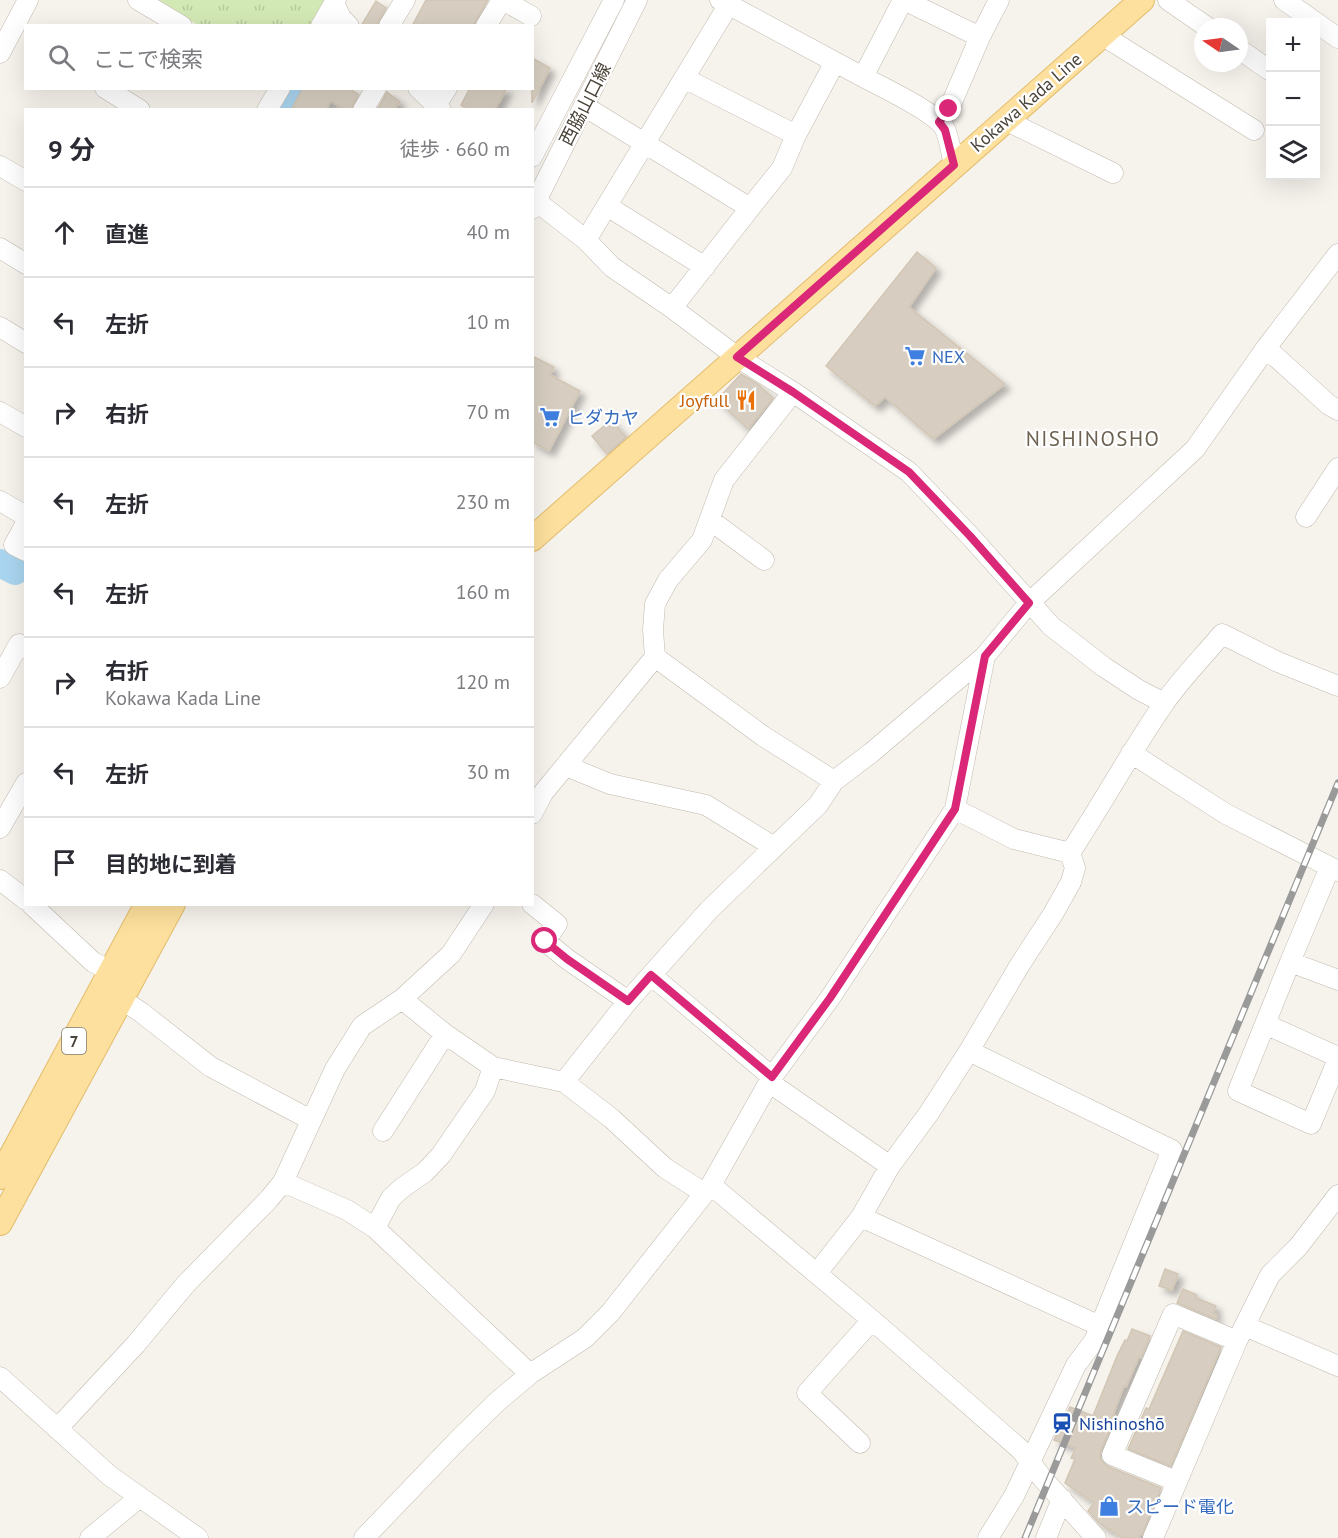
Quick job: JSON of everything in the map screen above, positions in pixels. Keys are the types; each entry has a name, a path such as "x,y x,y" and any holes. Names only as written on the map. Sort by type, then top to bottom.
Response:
{"main road":[{"name":"Kokawa Kada Line","path":"534,537 1142,0"},
{"name":"7","path":"0,1222 121,984 146,906"},
{"name":"7","path":"0,1177 172,906"}],"street":[{"path":"0,52 18,36 28,0"},
{"path":"138,0 179,24"},
{"path":"390,24 405,0"},
{"path":"487,24 503,0 531,16"},
{"name":"西脇山口線","path":"534,153 614,0"},
{"name":"西脇山口線","path":"534,203 637,0"},
{"path":"863,77 903,0 980,37"},
{"path":"939,122 949,109 980,37 999,0"},
{"path":"1168,0 1194,18"},
{"path":"1284,0 1338,38"},
{"path":"586,240 684,78 724,2 929,113 945,130 954,165"},
{"path":"324,24 340,12"},
{"path":"1102,35 1254,130"},
{"path":"1248,55 1266,68"},
{"path":"672,308 782,168 796,135 835,62"},
{"path":"684,78 796,135"},
{"path":"108,90 137,108"},
{"path":"268,108 279,90"},
{"path":"364,108 375,90"},
{"path":"422,90 441,101"},
{"path":"584,106 750,208"},
{"path":"1005,120 1113,173"},
{"path":"0,166 24,181"},
{"path":"534,203 586,240 612,267 737,357 793,392 909,472 1051,626 1104,667 1164,703"},
{"path":"607,206 705,267"},
{"path":"0,248 24,263"},
{"path":"564,1082 628,1001 710,909 818,805 834,781 871,753 985,656 1029,603 1195,449 1266,348 1338,254"},
{"path":"0,327 24,342"},
{"path":"1266,348 1329,405 1338,410"},
{"path":"534,806 538,789 566,766 655,657 652,630 655,604 668,580 702,540 724,480 793,392"},
{"path":"0,412 24,426"},
{"path":"1306,517 1338,468"},
{"path":"0,501 24,515"},
{"path":"710,520 764,560"},
{"path":"22,549 14,545 24,527"},
{"path":"1070,853 1164,703 1222,634 1278,662 1338,686"},
{"path":"0,678 19,644 24,647"},
{"path":"364,1538 498,1401 530,1374 585,1338 610,1313 707,1189 771,1080 830,998 955,809 985,656"},
{"path":"655,657 762,736 834,781"},
{"path":"1131,753 1226,814 1334,869 1290,962 1265,1024 1238,1091 1311,1124 1338,1058 1265,1024"},
{"path":"566,766 610,784 706,805 774,847"},
{"path":"0,828 24,786"},
{"path":"955,809 1014,839 1070,853"},
{"path":"817,1273 861,1218 890,1166 929,1113 969,1052 1021,963 1053,914 1071,882 1075,868 1070,853"},
{"path":"0,880 24,897"},
{"path":"36,906 93,962 121,984 142,1013 211,1067 311,1119"},
{"path":"57,1429 136,1344 185,1286 283,1182 335,1069 362,1026 402,999 451,954 483,906"},
{"path":"534,906 557,924 545,941 628,1001"},
{"path":"1290,962 1338,980"},
{"path":"651,975 771,1080 890,1166"},
{"path":"402,999 445,1034 493,1066 564,1082 611,1118 665,1168 707,1189 817,1273 1021,1450 1043,1479 1096,1538"},
{"path":"383,1131 445,1034"},
{"path":"969,1052 1172,1150 1094,1341 1076,1365 1014,1496 988,1538"},
{"path":"375,1228 391,1198 425,1172 441,1155 485,1091 493,1066"},
{"path":"283,1182 347,1210 375,1228 530,1374"},
{"path":"1153,1538 1176,1481 1269,1275 1298,1247 1338,1195"},
{"path":"861,1218 1100,1326"},
{"path":"1176,1481 1112,1455 1173,1314 1338,1366"},
{"path":"860,1443 807,1393 872,1320"},
{"path":"0,1377 110,1476 198,1538"},
{"path":"90,1538 140,1497"},
{"path":"1046,1538 1062,1499"}],"green space":[{"path":"152,0 325,0 310,24 196,24"}],"building":[{"path":"426,0 488,0 475,24 413,24"},
{"path":"376,1 386,8 378,24 362,24"},
{"path":"534,59 550,68 532,103 532,90 534,90"},
{"path":"302,90 351,90 358,94 352,108 343,108 331,101 327,108 292,108"},
{"path":"469,90 506,90 496,108 465,108 461,105"},
{"path":"387,92 400,102 396,108 378,108"},
{"path":"917,252 936,268 909,307 1005,384 933,439 885,397 875,406 826,366"},
{"name":"ヒダカヤ","path":"534,357 554,367 550,375 580,391 549,451 534,443"},
{"name":"Joyfull","path":"741,374 758,384 773,398 748,429 717,400"},
{"path":"611,420 626,437 607,454 592,436"},
{"path":"1165,1269 1178,1274 1172,1290 1159,1286"},
{"path":"1183,1289 1197,1295 1196,1298 1216,1306 1213,1313 1217,1315 1216,1319 1177,1303"},
{"path":"1132,1329 1150,1336 1126,1387 1124,1386 1113,1415 1116,1416 1100,1457 1107,1466 1161,1488 1142,1534 1138,1538 1122,1538 1098,1522 1088,1511 1094,1503 1065,1483 1075,1459 1071,1458 1076,1448 1054,1440 1070,1407 1093,1416 1117,1356"},
{"path":"1183,1331 1221,1347 1171,1466 1128,1449 1146,1408 1149,1409"}],"waterway":[{"path":"283,108 293,90"},
{"path":"0,563 15,571 24,556"}],"railway":[{"path":"1025,1538 1338,783"}],"place":[{"name":"NEX","path":"915,356"},
{"name":"Joyfull","path":"746,400"},
{"name":"ヒダカヤ","path":"550,417"},
{"name":"Nishinoshō","path":"1062,1423"},
{"name":"スピード電化","path":"1109,1506"}],"district":[{"name":"NISHINOSHO","path":"1093,438"}],"route":[{"path":"545,941 628,1001 651,975 772,1077 830,998 955,809 985,656 1029,603 909,472 793,392 737,357 954,165 945,130 939,122 949,109"}]}
